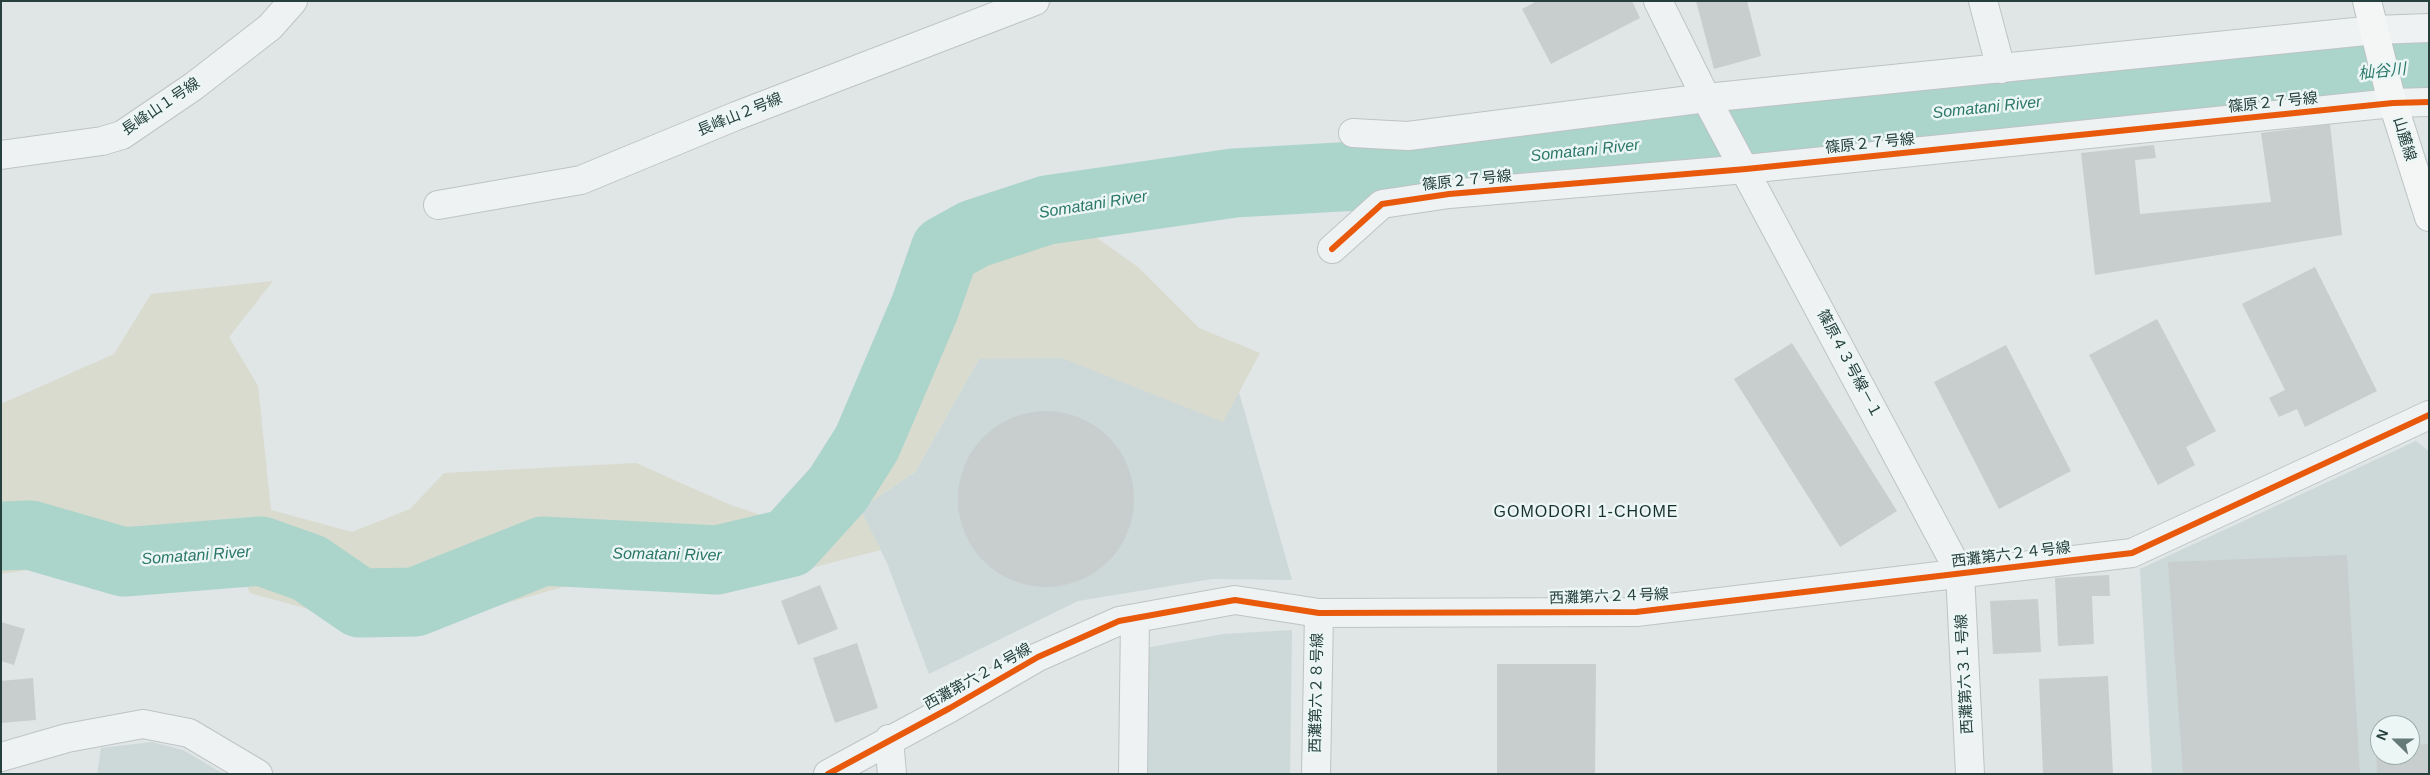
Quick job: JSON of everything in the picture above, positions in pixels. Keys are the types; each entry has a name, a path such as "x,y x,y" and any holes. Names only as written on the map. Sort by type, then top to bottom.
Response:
{"main road":[{"name":"山麓線","path":"2368,1 2392,99 2429,217"}],"street":[{"name":"長峰山１号線","path":"1,155 102,141 122,135 194,86 270,27 293,1"},
{"name":"長峰山２号線","path":"438,205 581,180 754,109 1035,1"},
{"path":"1658,1 1709,104"},
{"path":"1983,1 2000,69"},
{"path":"1353,133 1408,136 1709,104 2000,69 2376,35 2429,28"},
{"name":"篠原２７号線","path":"1332,249 1382,204 1449,194 1741,161 2392,99 2429,102"},
{"name":"篠原４３号線－１","path":"1709,104 1960,573"},
{"name":"西灘第六２４号線","path":"828,774 950,708 1038,657 1119,621 1235,600 1319,613 1636,612 2132,553 2429,415"},
{"name":"西灘第六３１号線","path":"1960,573 1970,774"},
{"name":"西灘第六２８号線","path":"1316,774 1319,613"},
{"path":"1133,774 1135,618"},
{"path":"1,757 67,738 142,724 189,733 258,774"},
{"path":"889,740 892,774"}],"shaded area":[{"path":"1087,231 1138,267 1199,328 1260,353 1223,422 1062,358 979,359 915,472 860,509 881,550 713,593 584,581 398,634 250,593 225,537 163,538 158,551 1,574 1,404 114,354 151,294 273,281 229,337 258,386 271,510 352,532 410,509 444,473 636,463 728,504 782,522 834,525 880,458 871,377 909,279 972,239"},
{"path":"1088,330 1237,385 1292,580 1212,579 1078,601 929,674 887,563 860,509 915,472 979,359"},
{"path":"2416,441 2429,451 2429,774 2152,774 2140,569"},
{"path":"1292,630 1290,774 1144,774 1145,648 1223,634"},
{"path":"152,742 183,750 224,774 97,774 101,748"}],"building":[{"path":"1537,1 1632,1 1640,18 1551,64 1522,9"},
{"path":"1696,1 1747,1 1761,56 1714,69"},
{"path":"2330,124 2342,235 2095,275 2081,153 2154,145 2156,158 2135,160 2140,214 2271,202 2261,133"},
{"path":"2315,267 2377,391 2305,427 2297,409 2279,417 2269,398 2285,390 2242,304"},
{"path":"2157,319 2216,431 2186,447 2195,465 2158,485 2089,355"},
{"path":"1792,343 1897,511 1840,547 1734,379"},
{"path":"2006,345 2071,471 1999,509 1934,382"},
{"path":"1055,411 1080,417 1088,421 1114,443 1128,465 1133,482 1133,516 1128,533 1114,555 1102,567 1080,581 1063,586 1037,587 1012,581 1004,577 978,555 964,533 959,516 958,490 964,465 968,457 990,431 1012,417 1029,412"},
{"path":"2347,555 2360,774 2183,774 2168,562"},
{"path":"2109,575 2110,596 2092,596 2094,644 2058,646 2055,578"},
{"path":"820,585 838,629 798,645 781,601"},
{"path":"2038,599 2041,652 1993,654 1990,601"},
{"path":"1,622 25,629 14,665 1,661"},
{"path":"857,643 878,708 835,723 813,658"},
{"path":"1497,664 1596,664 1595,774 1497,774"},
{"path":"2108,676 2113,774 2043,774 2039,679"},
{"path":"33,678 36,720 1,723 1,681"},
{"path":"2420,744 2429,744 2429,774 2377,774 2377,765 2420,765"}],"waterway":[{"name":"Somatani River","path":"1,536 30,535 124,562 261,551 309,568 360,603 415,602 543,551 717,560 789,543 838,489 867,443 925,307 945,250 974,234 1047,210 1234,183 1357,176 1980,108 2334,77 2429,66"}],"cycle path":[{"path":"1332,249 1382,204 1449,194 1746,169 2393,103 2429,102"},
{"path":"828,774 950,708 1038,657 1119,621 1235,600 1319,613 1636,612 2132,553 2429,415"}],"district":[{"name":"GOMODORI 1-CHOME","path":"1586,513"}],"water label":[{"name":"杣谷川","path":"2382,72"}]}
